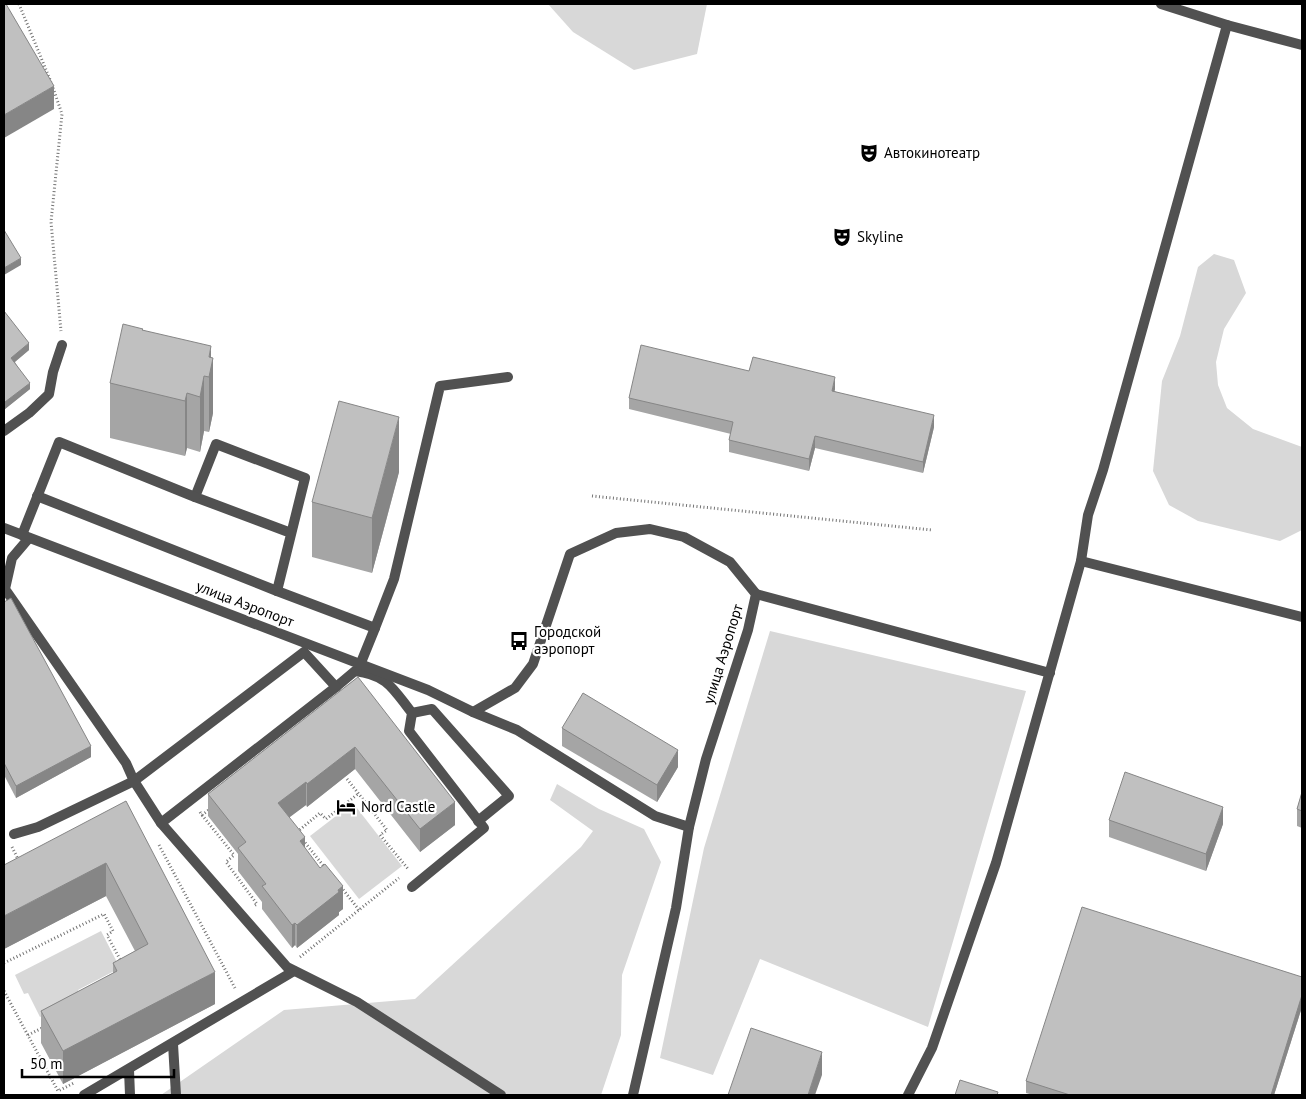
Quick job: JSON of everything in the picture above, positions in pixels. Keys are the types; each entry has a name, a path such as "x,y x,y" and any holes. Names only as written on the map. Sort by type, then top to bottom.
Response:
{"street":[{"path":"1161,4 1227,25 1302,45"},
{"path":"908,1095 932,1048 996,863 1081,561 1088,515 1103,470 1227,25"},
{"path":"4,431 29,413 50,394 53,372 62,345"},
{"path":"360,664 394,579 440,386 508,376"},
{"path":"291,533 195,497 59,442 38,496 26,536 12,558 5,589 126,763 134,781 162,823 284,963 294,971 357,1002 501,1095"},
{"path":"195,497 216,444 305,478 277,591"},
{"path":"38,496 375,628"},
{"name":"улица Аэропорт","path":"4,528 428,690 473,712 517,730 655,816 689,827"},
{"name":"улица Аэропорт","path":"473,712 515,688 533,664 570,554 616,534 650,529 684,538 730,562 756,594 748,630 706,759 689,827 676,908 633,1095"},
{"path":"1081,561 1302,617"},
{"path":"756,594 1050,673"},
{"path":"14,834 38,827 134,781 304,652 336,687"},
{"path":"162,823 355,671 371,673 388,683 412,713 410,731 484,828 412,887"},
{"path":"412,713 432,709 509,796 478,821"},
{"path":"84,1095 294,971"},
{"path":"173,1044 176,1095"},
{"path":"129,1070 130,1095"}],"path":[{"path":"19,4 43,58 62,114 51,222 62,345"},
{"path":"592,496 932,530"},
{"path":"347,779 387,830 380,835 409,870"},
{"path":"290,829 294,834 320,813 326,820 358,794"},
{"path":"202,815 218,803"},
{"path":"195,807 234,855 226,862 257,904 252,907"},
{"path":"297,832 329,872"},
{"path":"155,838 237,993"},
{"path":"10,845 22,865"},
{"path":"312,862 317,857"},
{"path":"284,963 291,964 416,864"},
{"path":"335,880 359,910"},
{"path":"4,963 104,914 113,931 107,935 125,968"},
{"path":"4,991 58,1091 76,1082"},
{"path":"28,1036 45,1026"}],"shaded area":[{"path":"548,4 707,4 697,54 634,70 573,32"},
{"path":"1214,254 1234,260 1246,293 1224,329 1216,362 1218,385 1227,408 1253,429 1302,447 1302,530 1280,541 1198,521 1169,505 1153,471 1162,381 1180,336 1198,267"},
{"path":"770,631 1026,691 928,1027 760,959 713,1075 660,1058 704,848"},
{"path":"557,784 599,809 644,829 661,862 622,975 621,1035 601,1095 161,1095 284,1010 415,999 581,847 593,831 550,800"},
{"path":"353,803 402,866 359,899 310,836"},
{"path":"101,931 120,968 78,990 81,996 40,1017 28,993 24,994 15,975"}],"building":[{"path":"4,4 6,4 54,86 4,115"},
{"path":"4,230 21,258 4,268"},
{"path":"4,311 29,343 11,358 30,383 5,402 4,401"},
{"path":"123,324 211,346 209,357 213,358 209,377 204,376 200,397 187,393 185,401 110,383"},
{"path":"641,345 749,371 753,357 835,377 832,391 934,415 923,462 815,436 809,459 729,440 733,422 629,398"},
{"path":"339,401 399,417 372,518 312,502"},
{"path":"11,598 91,746 16,786 4,763 4,602"},
{"path":"358,677 455,802 420,829 355,747 307,784 306,782 278,803 305,837 300,841 320,868 325,864 343,886 338,890 339,892 297,925 295,923 292,925 262,886 266,884 238,848 246,842 208,794"},
{"path":"583,693 678,750 657,785 562,728"},
{"path":"1125,772 1223,807 1206,854 1109,820"},
{"path":"1302,792 1302,811 1297,809"},
{"path":"126,801 215,972 63,1051 41,1011 117,971 113,963 148,944 106,863 4,916 4,865"},
{"path":"1082,907 1302,977 1302,995 1271,1095 1070,1095 1026,1081"},
{"path":"751,1028 822,1052 808,1095 728,1095"},
{"path":"960,1080 998,1092 997,1095 955,1095"}],"place":[{"name":"Автокинотеатр","path":"869,153"},
{"name":"Skyline","path":"842,237"},
{"name":"Городской аэропорт","path":"519,641"},
{"name":"Nord Castle","path":"346,807"}]}
